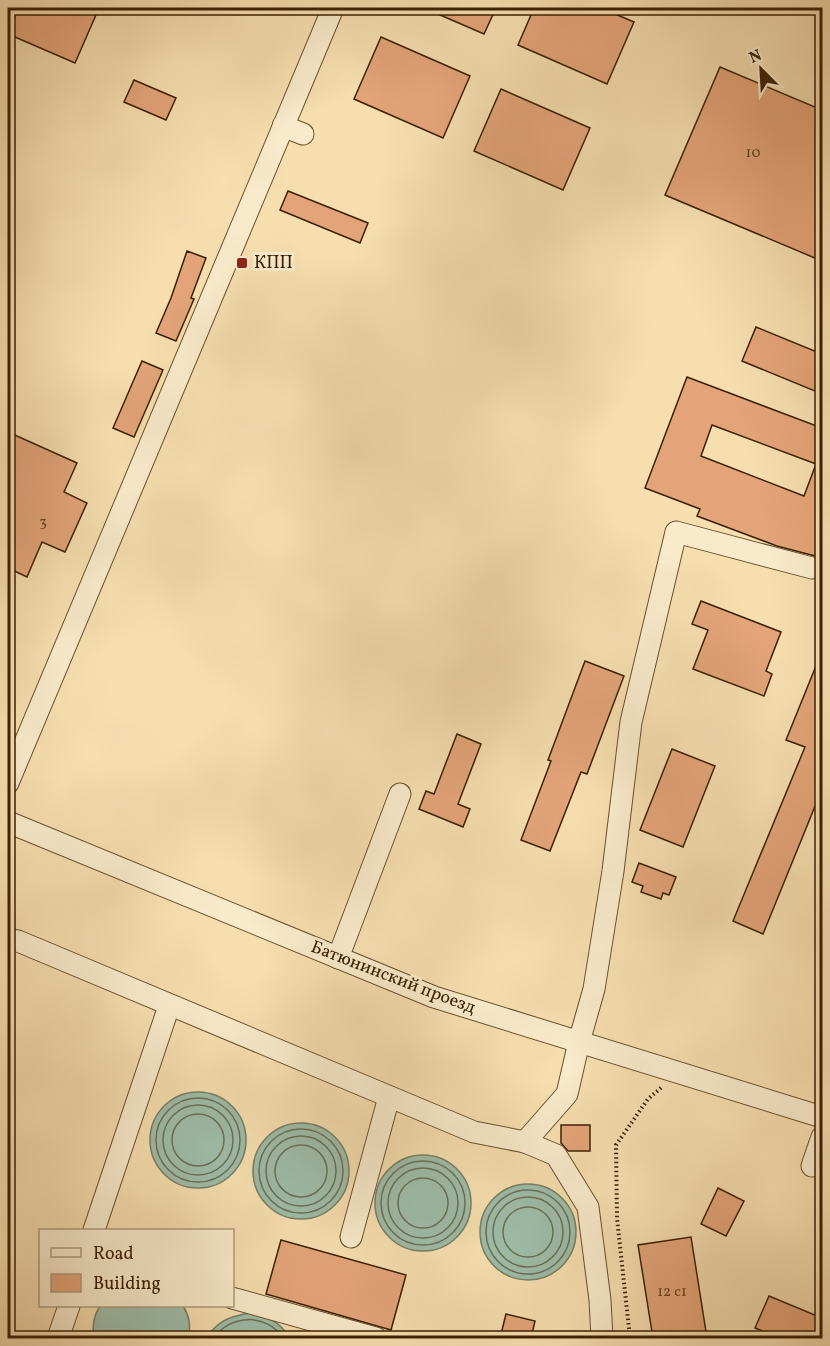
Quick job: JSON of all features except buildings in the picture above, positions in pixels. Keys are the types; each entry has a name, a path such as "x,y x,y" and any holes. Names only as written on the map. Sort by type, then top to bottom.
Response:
{"street":[{"path":"8,782 333,8"},
{"path":"283,126 303,134"},
{"path":"525,1142 567,1094 594,989 609,901 631,722 676,532 812,568"},
{"path":"338,958 400,794"},
{"name":"Батюнинский проезд","path":"8,822 434,997 822,1117"},
{"path":"8,939 18,941 474,1132 525,1142 556,1155 588,1207 600,1300 602,1338"},
{"path":"94,1229 169,1006"},
{"path":"351,1237 389,1097"},
{"path":"812,1166 822,1137"},
{"path":"234,1299 376,1338"},
{"path":"58,1338 68,1307"}],"path":[{"path":"630,1338 617,1218 615,1145 648,1099 680,1073"}],"water":[{"path":"198,1092 216,1095 232,1106 243,1122 246,1140 243,1158 232,1174 216,1185 198,1188 180,1185 164,1174 153,1158 150,1140 153,1122 164,1106 180,1095"},
{"path":"301,1123 319,1126 335,1137 346,1153 349,1171 346,1189 335,1205 319,1216 301,1219 283,1216 267,1205 256,1189 253,1171 256,1153 267,1137 283,1126"},
{"path":"423,1155 441,1159 457,1169 467,1185 471,1203 467,1221 457,1237 441,1247 423,1251 405,1247 389,1237 379,1221 375,1203 379,1185 389,1169 405,1159"},
{"path":"528,1184 546,1188 562,1198 572,1214 576,1232 572,1250 562,1266 546,1276 528,1280 510,1276 494,1266 484,1250 480,1232 484,1214 494,1198 510,1188"},
{"path":"99,1307 184,1307 189,1321 188,1338 94,1338 96,1313"},
{"path":"249,1313 273,1321 282,1327 290,1338 206,1338 215,1327 224,1321"}],"place":[{"name":"КПП","path":"242,263"}]}
